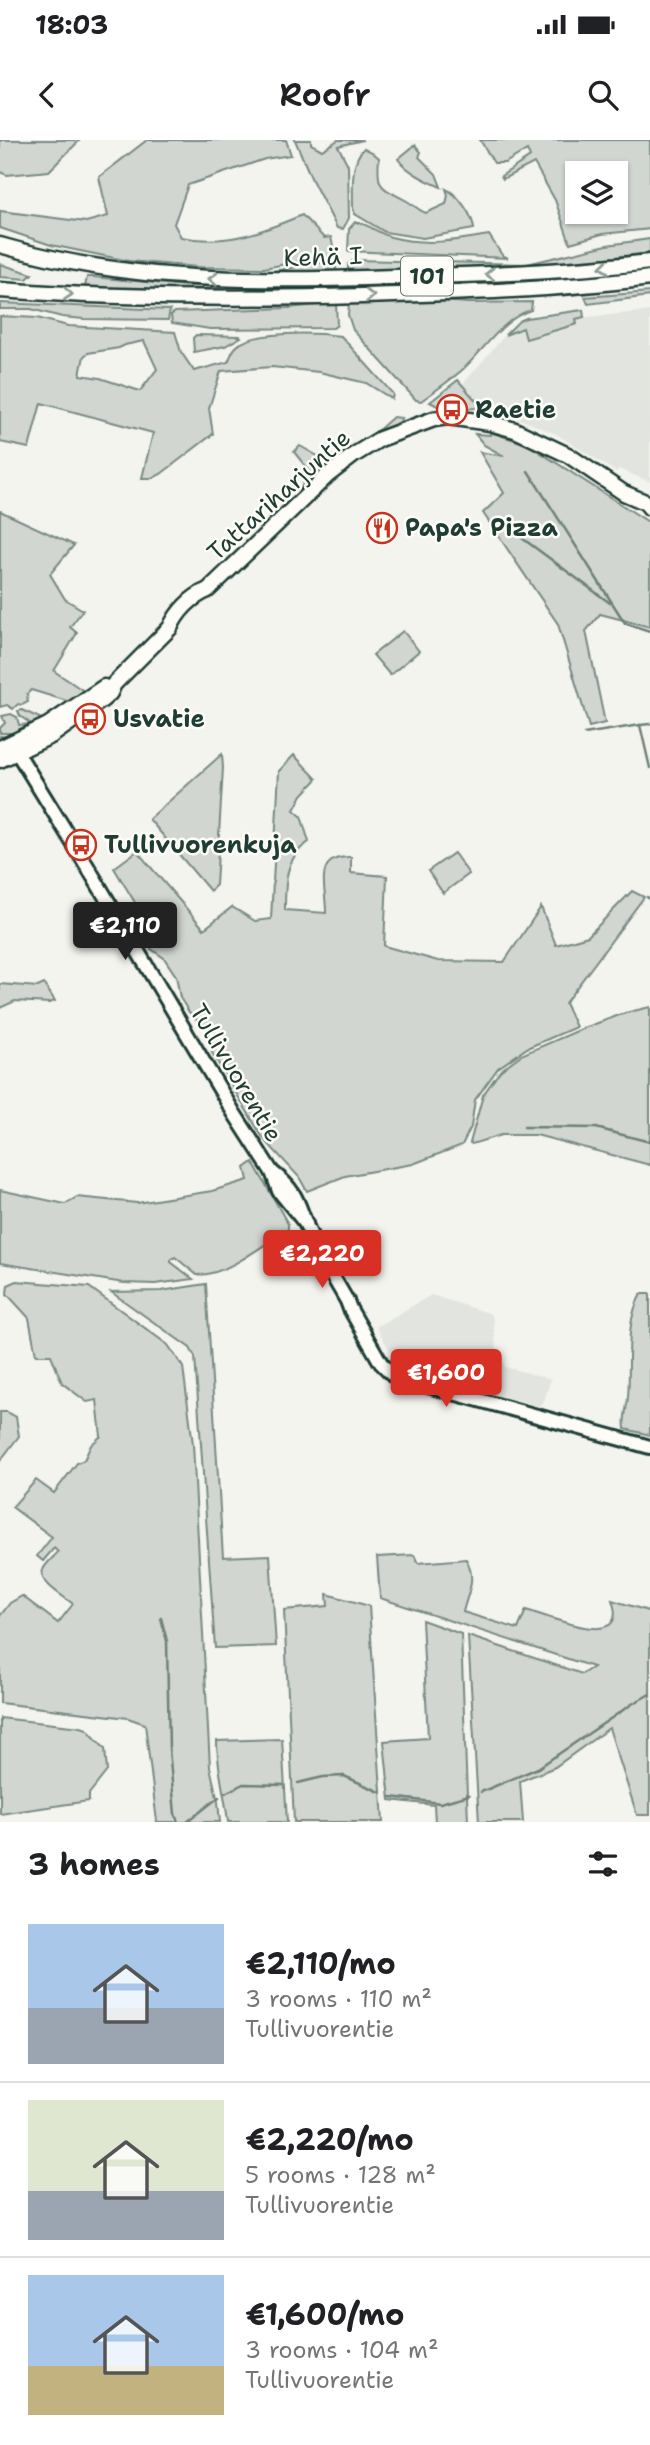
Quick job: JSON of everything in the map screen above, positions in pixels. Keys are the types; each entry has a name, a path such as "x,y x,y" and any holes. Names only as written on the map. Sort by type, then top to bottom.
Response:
{"main road":[{"name":"Kehä I","path":"0,245 103,269 180,278 242,281 522,273 650,262"},
{"name":"Kehä I","path":"0,290 122,297 381,295 555,288 650,278"},
{"path":"555,288 590,291 650,286"},
{"name":"Tattariharjuntie","path":"0,760 10,748 73,722 110,693 114,684 170,628 186,605 199,593 208,590 341,465 380,439 440,418 490,423 515,430 568,455 624,493 645,502 650,508"},
{"name":"Tullivuorentie","path":"10,748 84,860 272,1172 279,1191 306,1224 350,1310 384,1368 394,1377 650,1447"}],"shaded area":[{"path":"0,140 80,140 49,171 7,175 0,172"},
{"path":"147,140 286,140 291,155 265,159 188,185 174,224 181,237 213,240 258,232 302,215 324,238 331,237 335,255 264,268 198,267 129,261 51,245 0,228 0,211 86,222 108,216 99,177"},
{"path":"295,140 311,140 311,144 322,150 338,140 363,140 338,146 348,165 349,218 343,229 337,228"},
{"path":"480,140 650,140 650,229 602,234 570,243 555,200 534,163 503,179 501,176 530,157 527,150 505,163 494,163"},
{"path":"415,145 421,152 419,157 436,174 441,187 412,172 398,159"},
{"path":"364,148 379,158 380,182 386,190 426,213 446,204 446,189 464,206 474,229 423,238 385,232 355,214 353,176 356,161"},
{"path":"355,222 404,240 452,241 489,235 502,255 508,258 348,251 349,229"},
{"path":"650,239 650,253 527,267 348,272 348,264 354,260 527,264 607,245"},
{"path":"334,260 337,272 297,274 274,271"},
{"path":"0,264 32,274 27,279 0,277"},
{"path":"650,268 650,273 625,276 363,289 167,291 101,290 85,287 87,277 186,286 233,287 325,285"},
{"path":"650,292 650,296 588,304 585,297"},
{"path":"532,302 531,310 520,314 502,328 461,371 421,401 416,400 353,330 348,315 349,303"},
{"path":"0,303 170,310 168,320 84,319 62,317 31,309 0,309"},
{"path":"336,303 337,325 333,328 210,329 172,323 171,315 175,312 288,308"},
{"path":"583,310 584,317 576,319 577,324 526,339 523,328 505,335 526,318"},
{"path":"650,311 650,482 619,469 616,472 556,434 477,402 462,385 505,335 523,328 526,339 577,324 576,318"},
{"path":"0,316 37,318 68,326 175,332 181,352 194,371 228,362 236,347 256,338 302,334 341,336 393,394 392,399 366,383 319,372 272,367 221,371 209,408 213,434 153,478 142,478 153,433 41,403 29,448 0,442","holes":["144,341 157,369 140,391 100,378 80,375 84,356 88,353"]},
{"path":"196,335 241,337 225,346 194,352 193,338"},
{"path":"458,380 477,402 485,405 483,408 443,409 430,402"},
{"path":"393,417 402,418 397,426 366,441"},
{"path":"490,432 527,444 650,523 650,627 600,614 586,631 605,723 589,727 558,624 483,513 504,493 480,452 504,456 484,445 475,434 490,435"},
{"path":"300,446 323,459 320,473 302,486 307,468 294,452"},
{"path":"0,511 74,545 50,574 65,599 83,610 70,627 77,633 54,671 84,691 70,702 31,690 27,694 28,702 18,704 13,709 7,705 0,707"},
{"path":"403,631 419,651 390,675 373,655"},
{"path":"22,710 44,720 0,745 0,736 8,737 15,733 0,733 0,728 5,723 2,716 11,714 17,717 19,725 31,724 20,716 18,711"},
{"path":"222,754 216,885 210,891 149,819"},
{"path":"294,755 317,779 302,795 294,810 301,816 309,842 295,855 291,863 286,881 285,910 326,913 326,867 331,861 351,857 351,873 387,876 384,946 438,961 504,962 541,907 556,945 588,936 632,891 644,897 565,1003 576,1027 527,1048 498,1068 475,1100 471,1127 462,1145 413,1164 345,1176 307,1191 299,1177 263,1138 212,1053 208,1030 189,1012 180,998 176,976 164,958 147,946 134,923 139,909 114,868 137,851 204,929 232,907 255,921 271,919 279,771"},
{"path":"454,853 469,874 443,893 428,871"},
{"path":"0,984 38,987 44,984 55,1001 15,1001 0,1008"},
{"path":"650,1007 650,1165 536,1135 501,1135 470,1143 483,1095 500,1071 510,1063 521,1055 584,1028"},
{"path":"253,1162 288,1224 288,1229 244,1258 220,1270 197,1275 175,1257 171,1262 193,1279 155,1284 124,1283 0,1263 0,1190 65,1204 77,1197 137,1203 212,1191 248,1180 245,1168"},
{"path":"17,1281 89,1287 168,1345 183,1367 193,1444 210,1767 220,1822 157,1822 145,1724 128,1718 0,1703 0,1616 10,1603 22,1596 58,1623 73,1604 44,1580 43,1570 58,1552 54,1548 43,1561 37,1556 52,1537 12,1507 36,1480 54,1493 77,1463 84,1460 91,1445 101,1436 97,1400 87,1402 62,1383 51,1355 36,1355 29,1318 7,1294 8,1285"},
{"path":"206,1284 223,1557 270,1555 276,1646 215,1648 195,1357 190,1348 111,1292 161,1291"},
{"path":"641,1294 650,1294 650,1435 625,1429 630,1331"},
{"path":"431,1295 489,1313 493,1318 496,1347 505,1367 551,1379 543,1404 538,1406 419,1374 392,1354 376,1327"},
{"path":"0,1412 16,1417 19,1436 0,1461"},
{"path":"414,1555 418,1563 466,1559 471,1579 463,1612 518,1629 526,1610 584,1627 599,1628 610,1625 615,1616 612,1600 648,1611 650,1609 650,1815 637,1815 609,1728 555,1767 520,1781 523,1822 479,1822 468,1636 582,1674 593,1667 380,1598 377,1557"},
{"path":"327,1594 369,1606 383,1822 294,1822 284,1610 328,1606"},
{"path":"422,1620 461,1634 468,1822 435,1822 434,1805 390,1800 384,1741 428,1738"},
{"path":"0,1718 87,1729 105,1749 107,1771 89,1794 89,1801 0,1814"},
{"path":"282,1739 287,1822 228,1822 217,1741"}],"waterway":[{"path":"528,471 625,623 650,631"},
{"path":"503,524 610,603"},
{"path":"640,725 650,724"},
{"path":"584,734 640,725 650,768"},
{"path":"647,897 650,900"},
{"path":"524,1127 596,1128 650,1142"},
{"path":"161,1618 167,1641 169,1749 178,1822"},
{"path":"481,1792 538,1768 650,1694"},
{"path":"298,1783 323,1777 344,1776 380,1792"},
{"path":"225,1793 243,1784 283,1785"},
{"path":"391,1797 440,1803 469,1795"},
{"path":"187,1822 219,1797"}],"place":[{"name":"Raetie","path":"452,410"},
{"name":"Papa's Pizza","path":"382,528"},
{"name":"Usvatie","path":"90,719"},
{"name":"Tullivuorenkuja","path":"81,845"}]}
